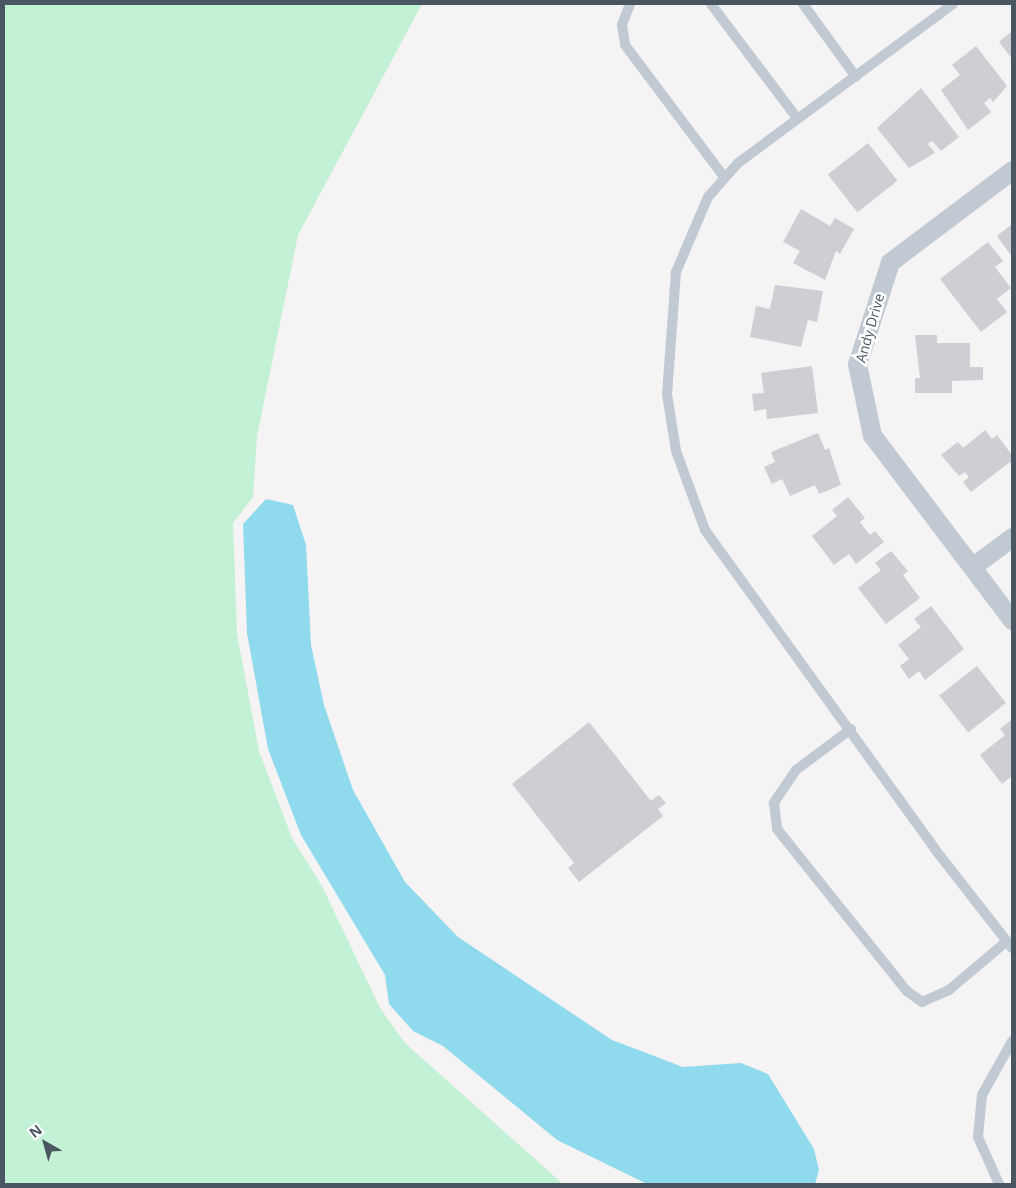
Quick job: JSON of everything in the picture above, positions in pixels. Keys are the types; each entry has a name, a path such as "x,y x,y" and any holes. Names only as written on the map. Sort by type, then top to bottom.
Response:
{"street":[{"name":"Andy Drive","path":"1012,170 890,262 858,364 872,435 1012,620"},
{"path":"973,566 1012,537"}],"lane":[{"path":"630,4 622,25 625,45 725,178"},
{"path":"711,4 797,118"},
{"path":"803,4 856,78"},
{"path":"851,729 796,770 774,803 777,829 907,991 922,1002 949,990 1009,944 705,530 676,451 668,394 676,272 708,197 725,178 797,118 856,78 953,4"},
{"path":"999,1184 978,1137 982,1095 1012,1041"}],"green space":[{"path":"4,4 422,4 298,235 257,436 253,497 233,523 237,634 259,751 292,838 322,886 380,1008 405,1043 563,1184 4,1184"}],"water":[{"path":"266,499 293,505 306,545 311,645 324,705 353,790 405,882 458,937 612,1040 683,1067 741,1063 768,1074 814,1149 819,1170 815,1184 647,1184 557,1140 443,1046 413,1031 389,1004 385,975 301,835 268,749 247,633 243,524"}],"building":[{"path":"1012,31 1012,59 999,42"},
{"path":"976,46 1007,86 993,102 990,98 984,103 991,112 968,130 941,90 960,75 952,65"},
{"path":"921,88 959,137 941,151 932,141 928,144 935,153 909,168 877,128"},
{"path":"868,143 898,181 857,212 828,174"},
{"path":"801,209 830,226 835,218 854,229 840,254 836,251 825,280 793,263 800,251 783,242"},
{"path":"1012,224 1012,252 1010,254 997,236"},
{"path":"988,242 1003,261 995,267 1011,288 997,299 1007,312 981,332 940,279"},
{"path":"775,285 823,291 817,322 808,320 801,347 750,337 756,306 770,309"},
{"path":"915,335 937,335 937,343 970,343 970,367 983,367 983,380 952,381 952,393 915,393 915,378 920,378"},
{"path":"812,366 818,413 767,419 766,409 754,411 752,394 764,393 761,373"},
{"path":"985,430 992,439 997,435 1012,455 1012,464 1010,462 971,492 963,482 969,477 965,472 959,476 941,455 958,442 963,448"},
{"path":"818,433 825,450 829,448 841,485 819,494 815,485 790,496 782,479 772,484 764,467 775,462 771,452"},
{"path":"848,497 865,518 860,522 870,535 875,531 884,542 856,564 849,554 834,565 812,536 837,516 832,510"},
{"path":"891,551 908,571 903,575 920,598 886,624 858,588 881,570 875,563"},
{"path":"931,606 964,649 925,680 919,671 909,679 900,666 909,659 898,645 921,627 914,619"},
{"path":"977,666 1006,703 968,733 939,696"},
{"path":"1012,719 1012,776 1002,784 980,755 1005,735 1000,729"},
{"path":"589,722 651,801 659,795 666,803 658,809 663,816 579,882 568,868 574,863 512,784"}]}
